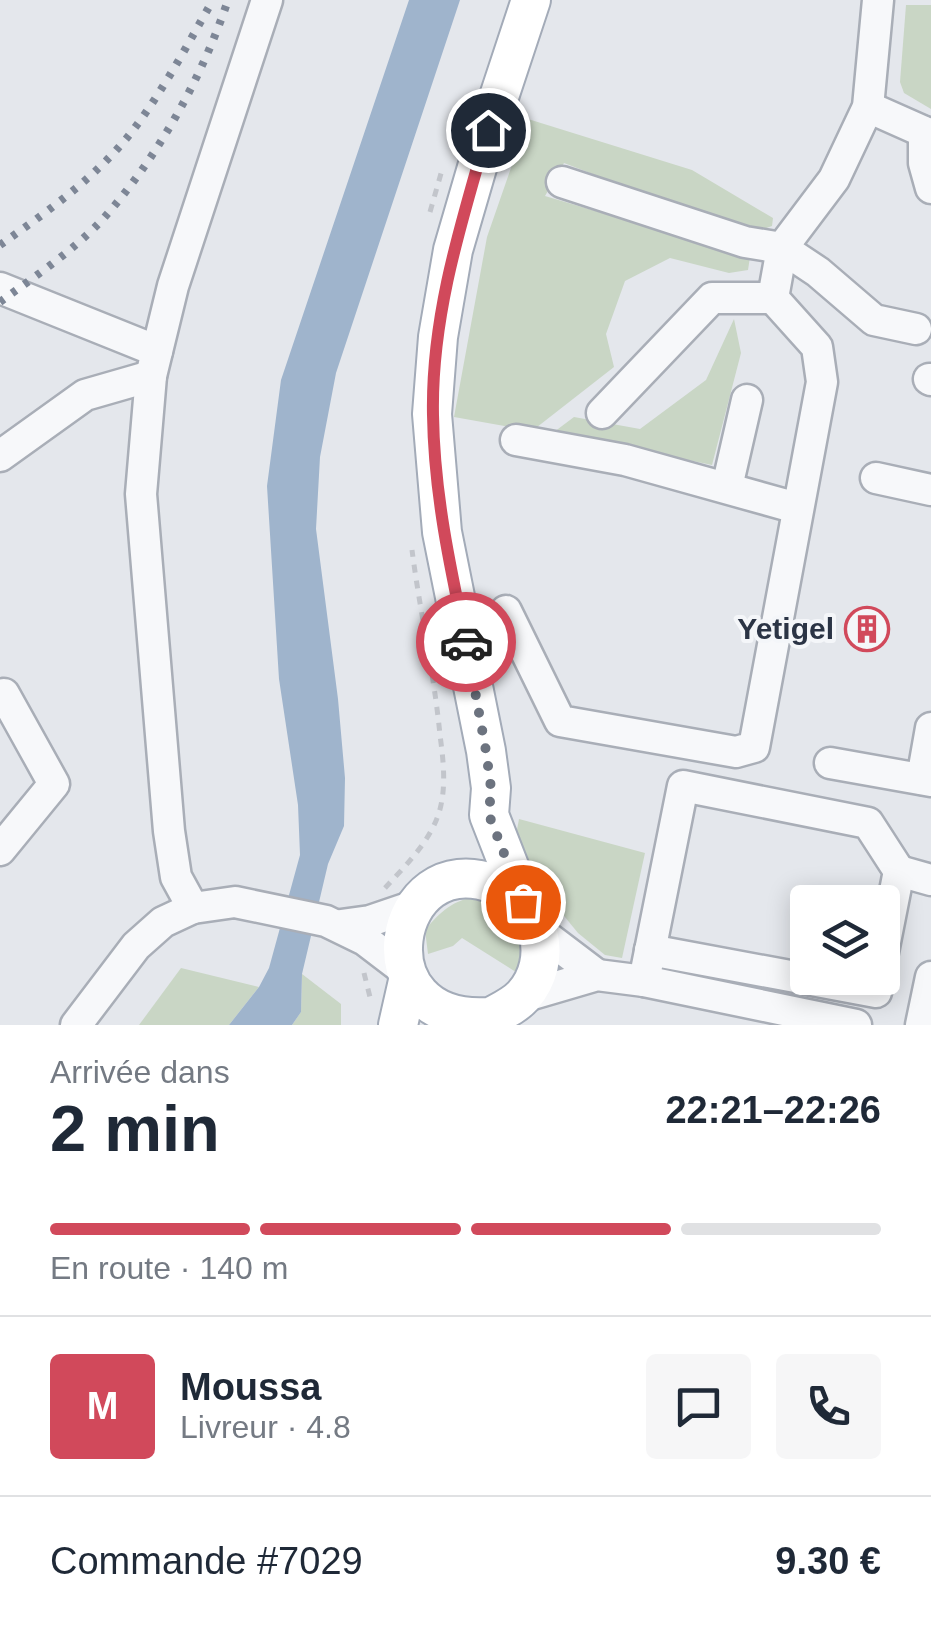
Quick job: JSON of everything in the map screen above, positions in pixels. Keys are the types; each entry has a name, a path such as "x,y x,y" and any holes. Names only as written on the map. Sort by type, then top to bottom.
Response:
{"main road":[{"path":"489,815 403,935 406,975 419,997 451,1017 483,1021 522,997 535,978 541,955 531,917 489,815 491,788 486,751 442,532 432,414 438,337 453,250 532,0"},
{"path":"432,894 467,879 488,881 507,889 531,917"},
{"path":"384,1019 406,975"}],"street":[{"path":"192,908 176,877 168,831 141,494 154,364 173,286 267,0"},
{"path":"506,611 560,721 736,752 754,747 822,382 817,347 773,298 782,248 834,179 868,106 878,0"},
{"path":"868,106 927,133 924,164 931,188"},
{"path":"562,182 744,242 782,248 818,272 874,320 916,328"},
{"path":"0,288 154,364"},
{"path":"602,413 712,298 773,298"},
{"path":"0,456 85,395 154,364"},
{"path":"727,487 746,400"},
{"path":"516,440 625,460 797,508"},
{"path":"876,478 931,490"},
{"path":"0,850 54,784 1,694"},
{"path":"830,763 926,780 931,728"},
{"path":"644,981 683,786 868,823 899,871 931,880"},
{"path":"896,885 899,871"},
{"path":"76,1025 136,946 163,922 192,908 235,902 333,923 370,922 432,894"},
{"path":"531,917 597,975"},
{"path":"333,923 406,975"},
{"path":"650,950 790,976"},
{"path":"522,997 597,975 644,981 738,1013 856,1025"},
{"path":"922,1025 931,977"}],"path":[{"path":"360,964 372,1002 384,1019"}],"green space":[{"path":"906,5 931,5 931,109 904,93 900,82"},
{"path":"528,119 692,170 773,218 772,226 749,234 564,163 545,196 750,257 748,270 729,273 670,258 625,281 606,334 614,367 532,431 454,417 487,237"},
{"path":"734,319 741,353 712,465 554,432 574,417 640,429 706,380"},
{"path":"519,819 645,853 622,958 605,955 578,933 533,878 516,835"},
{"path":"477,897 501,910 516,926 521,946 519,974 462,938 453,946 428,954 425,930 448,908"},
{"path":"181,968 259,987 229,1025 139,1025"},
{"path":"302,974 341,1004 341,1025 292,1025 301,1012"}],"water":[{"path":"409,0 460,0 336,373 320,457 316,529 338,699 345,778 344,826 328,864 302,974 301,1012 292,1025 229,1025 269,968 300,855 298,805 279,679 267,486 281,380"}],"railway":[{"path":"0,245 82,183 126,139 161,89 213,0"},
{"path":"0,302 79,242 141,171 191,88 228,0"}],"way so far":[{"path":"466,642 491,788 489,815 523,902"}],"place":[{"name":"Yetigel","path":"867,629"}],"route":[{"path":"466,642 442,532 432,414 442,302 488,130"}]}
